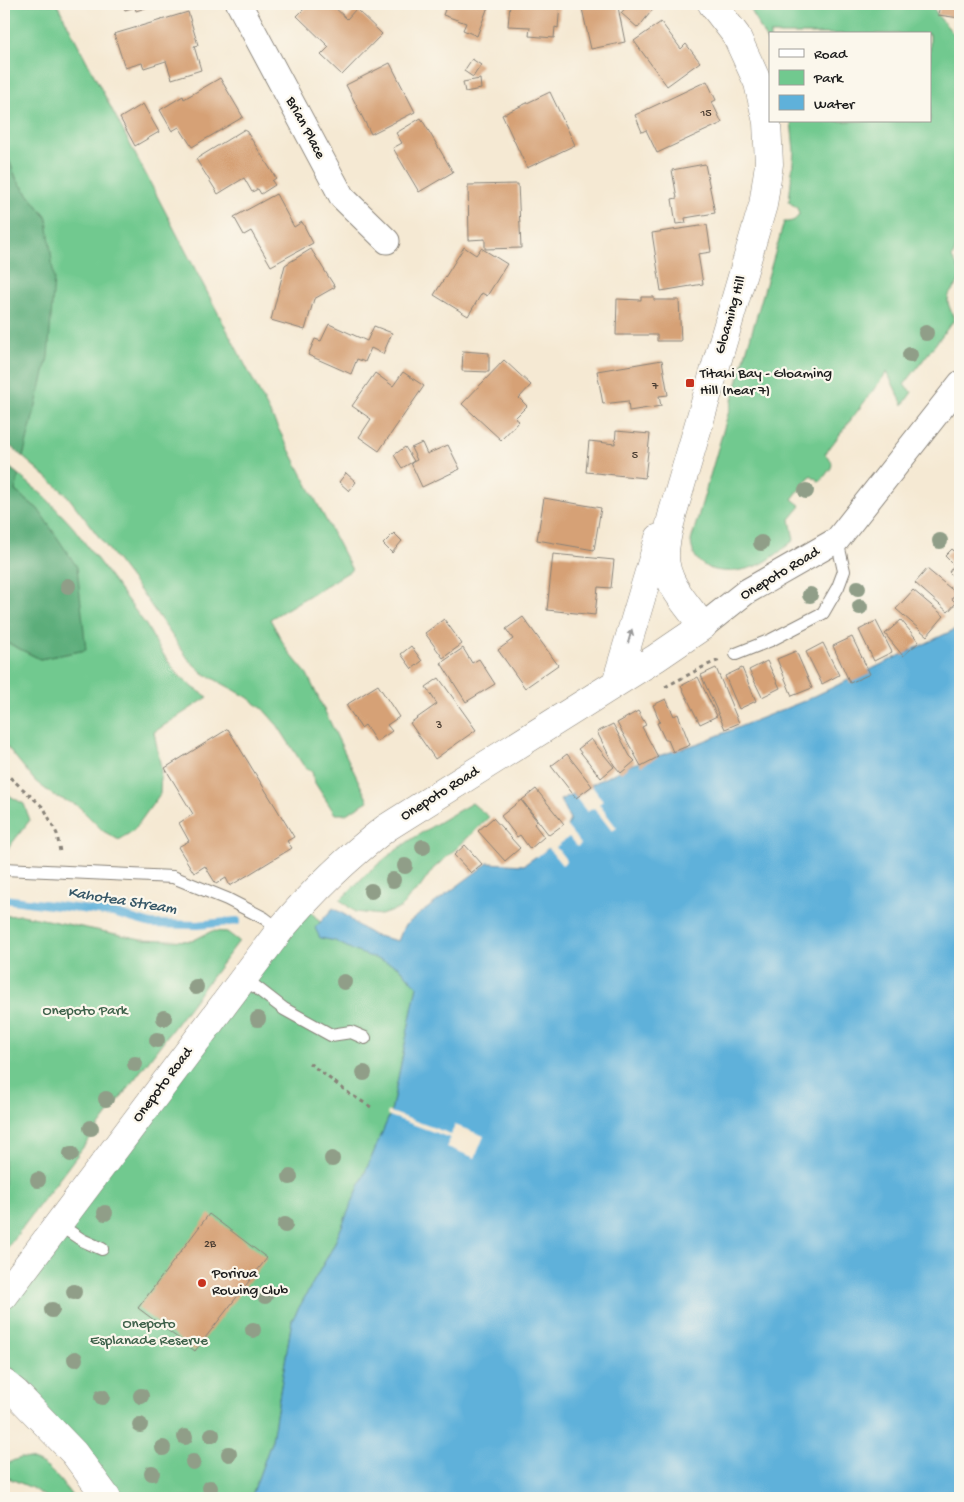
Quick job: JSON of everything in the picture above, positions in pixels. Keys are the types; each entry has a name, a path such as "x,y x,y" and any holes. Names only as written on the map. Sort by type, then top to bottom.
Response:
{"street":[{"name":"Brian Place","path":"238,4 342,197 387,241"},
{"name":"Gloaming Hill","path":"703,626 678,594 666,567 665,553 673,512 763,205 769,164 767,122 758,83 736,35 712,4"},
{"name":"Onepoto Road","path":"4,1296 280,930 337,869 386,828 703,626 746,592 836,540 960,384"},
{"path":"616,683 661,529 673,512"},
{"path":"8,1394 74,1453 107,1498"}],"lane":[{"path":"736,654 771,640 822,614 838,587 844,571 836,540"},
{"path":"4,869 174,877 227,899 264,918 280,930"},
{"path":"244,978 284,1009 331,1035 351,1032 365,1038"},
{"path":"58,1224 82,1240 102,1250"}],"path":[{"path":"661,688 707,665 736,654"},
{"path":"4,772 44,808 57,834 64,872"},
{"path":"310,1063 350,1094 371,1107"}],"green space":[{"path":"4,4 57,4 352,570 270,619 287,650 307,674 368,801 346,814 335,814 315,783 312,772 303,765 278,726 263,709 247,697 203,673 189,660 145,597 66,494 23,457 47,218 17,180 4,148"},
{"path":"755,4 931,4 939,17 960,41 960,231 952,258 958,268 959,280 950,293 948,301 954,320 904,385 912,392 903,405 887,372 825,454 831,460 831,468 820,482 811,475 792,499 801,506 790,519 794,540 773,557 759,565 738,571 727,571 707,567 699,561 693,553 691,541 784,222 793,221 799,214 797,208 789,202 794,151 791,122 932,122 932,32 769,32 769,45 750,8"},
{"path":"4,148 17,180 47,218 54,279 48,357 23,457 4,441"},
{"path":"4,463 19,475 15,491 38,509 77,567 86,650 40,659 4,641"},
{"path":"19,475 45,497 73,527 146,625 177,674 208,697 154,732 161,768 160,794 134,830 119,840 103,831 78,806 53,795 35,781 4,743 4,641 40,659 85,650 38,509 15,491"},
{"path":"4,790 24,804 30,820 6,851 4,851"},
{"path":"472,803 489,817 433,869 419,889 410,896 401,908 381,915 355,912 340,900 371,870 399,848 422,832"},
{"name":"Onepoto Esplanade Reserve","path":"303,903 320,922 392,960 417,986 391,1112 333,1247 292,1320 272,1440 251,1498 107,1498 4,1383 4,1296"},
{"name":"Onepoto Park","path":"22,915 141,939 192,941 212,931 227,932 239,941 4,1252 4,916"},
{"path":"21,1458 30,1459 45,1466 74,1498 47,1498 32,1488 4,1476 4,1467 12,1461"}],"water":[{"path":"960,627 960,1498 251,1498 272,1440 292,1320 333,1247 391,1112 417,986 398,966 357,952 335,941 320,938 315,928 333,908 373,935 398,941 404,926 488,863 524,865 562,838 570,819 560,800 633,764 699,743 804,701"}],"pier":[{"path":"592,786 603,801 599,804 617,828 612,831 594,808 587,812 576,798"},
{"path":"565,824 581,844 577,847 569,837 556,847 567,861 562,865 548,848 537,857 535,855 560,837"},
{"path":"388,1111 451,1134 455,1125 484,1136 475,1158 447,1147 450,1138 387,1115"}],"building":[{"path":"123,4 157,4 136,11 135,7 125,10"},
{"path":"309,4 331,4 347,19 356,9 382,34 342,75 321,55 329,47 297,16"},
{"path":"447,4 489,4 477,36 463,30 466,23 443,15"},
{"path":"510,4 560,4 558,28 555,27 554,38 529,36 530,27 508,26"},
{"path":"581,4 625,4 618,7 625,42 591,49"},
{"path":"629,4 649,4 654,8 638,28 621,13"},
{"path":"940,4 960,4 960,18 938,15"},
{"path":"188,12 198,45 194,46 201,70 172,79 166,61 144,68 142,63 125,68 114,34"},
{"path":"661,22 681,49 686,44 700,62 667,86 634,41"},
{"path":"472,59 481,65 473,77 464,71"},
{"path":"390,63 415,112 371,134 346,85"},
{"path":"220,78 243,117 192,147 179,127 172,131 160,110 183,96 184,99"},
{"path":"480,79 481,89 465,92 463,82"},
{"path":"707,81 716,100 712,102 722,123 657,153 646,130 642,132 635,115"},
{"path":"550,92 575,145 527,168 502,115"},
{"path":"143,104 159,132 135,146 120,118"},
{"path":"421,118 453,172 419,192 393,148 402,143 396,133"},
{"path":"245,129 276,178 272,181 275,185 261,194 258,189 252,192 244,178 218,194 196,159"},
{"path":"705,164 715,213 685,218 686,223 676,224 672,199 677,198 672,170"},
{"path":"518,184 521,248 485,249 485,239 469,240 468,185"},
{"path":"276,194 294,227 302,222 313,243 271,266 251,231 244,235 234,217"},
{"path":"707,225 711,252 698,254 703,284 661,291 652,233"},
{"path":"464,247 476,255 481,248 507,264 487,296 482,293 468,316 434,295"},
{"path":"311,249 335,287 314,299 305,330 271,320 285,265"},
{"path":"641,297 654,297 654,300 679,300 681,341 657,341 657,335 616,335 617,299 641,300"},
{"path":"329,324 367,341 374,326 392,333 383,354 371,348 365,362 357,359 351,374 308,355 315,339 321,341"},
{"path":"463,351 489,353 489,372 462,371"},
{"path":"504,360 531,385 519,398 527,406 515,418 519,421 501,440 462,404"},
{"path":"662,360 668,395 659,396 661,406 629,411 628,401 603,404 597,371"},
{"path":"403,372 424,386 379,451 359,437 371,419 352,406 375,373 393,386"},
{"path":"616,431 650,434 645,478 586,472 589,441 615,444"},
{"path":"422,443 427,454 448,445 460,469 422,487 411,463 417,460 411,448"},
{"path":"405,447 414,461 402,468 394,455"},
{"path":"346,473 356,482 349,491 339,482"},
{"path":"544,498 601,508 594,550 537,540"},
{"path":"394,533 402,541 392,553 383,544"},
{"path":"952,549 960,556 960,583 949,572 954,565 945,556"},
{"path":"553,554 614,560 611,588 598,587 595,615 547,610"},
{"path":"927,569 956,593 952,599 956,603 948,612 915,583"},
{"path":"913,590 944,616 927,636 896,609"},
{"path":"523,617 558,665 525,688 498,650 513,639 506,629"},
{"path":"444,619 462,644 443,658 425,633"},
{"path":"901,620 919,642 903,656 885,634"},
{"path":"876,621 892,652 874,661 859,630"},
{"path":"852,637 870,674 850,683 833,646"},
{"path":"823,643 839,675 822,684 806,652"},
{"path":"411,646 422,661 412,669 401,654"},
{"path":"463,648 472,663 479,659 495,684 466,702 441,663"},
{"path":"796,651 812,688 792,696 777,659"},
{"path":"767,661 780,688 762,697 749,670"},
{"path":"716,668 739,723 725,729 701,675"},
{"path":"742,668 756,701 739,709 725,676"},
{"path":"698,677 717,716 700,724 681,686"},
{"path":"439,678 476,730 435,759 410,723 437,704 426,687"},
{"path":"378,685 399,717 387,725 392,731 376,742 365,725 361,728 346,705"},
{"path":"666,699 674,716 678,714 690,745 673,752 657,723 660,722 653,705"},
{"path":"638,711 646,725 642,727 658,757 641,766 617,723"},
{"path":"613,724 630,756 635,761 621,773 614,765 597,732"},
{"path":"228,729 294,837 287,841 292,848 230,886 226,878 216,884 205,866 194,873 178,847 189,841 179,823 193,814 165,768"},
{"path":"591,739 614,767 601,778 578,749"},
{"path":"567,754 592,786 576,798 551,766"},
{"path":"536,789 564,824 549,835 522,800"},
{"path":"521,800 537,821 534,824 544,837 530,849 520,835 517,837 501,816"},
{"path":"493,818 520,848 505,861 478,831"},
{"path":"465,845 482,864 471,873 454,855"},
{"name":"Porirua Rowing Club","path":"209,1214 267,1258 195,1351 138,1308"}],"waterway":[{"name":"Kahotea Stream","path":"4,899 113,913 151,924 198,925 237,921"}],"place":[{"name":"Titahi Bay - Gloaming Hill (near 7)","path":"690,383"},
{"name":"Porirua Rowing Club","path":"202,1283"}]}
